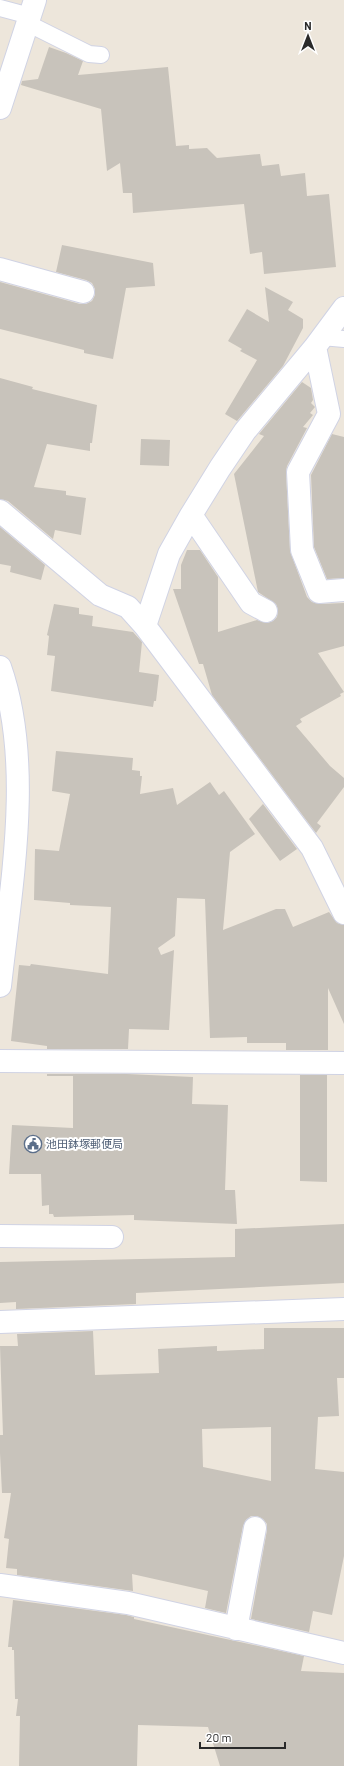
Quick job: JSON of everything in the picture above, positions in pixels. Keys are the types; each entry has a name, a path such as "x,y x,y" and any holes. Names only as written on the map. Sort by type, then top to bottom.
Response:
{"street":[{"path":"0,108 30,13"},
{"path":"0,269 84,292"},
{"path":"145,626 170,554 191,515 245,431 319,342 344,308"},
{"path":"319,342 329,414 298,472 302,550 319,592 344,590"},
{"path":"0,512 100,595 128,607 145,626 312,848 344,913"},
{"path":"191,515 251,603 266,611"},
{"path":"0,667 12,711 17,745 17,817 0,986"},
{"path":"0,1061 344,1063"},
{"path":"0,1236 112,1237"},
{"path":"0,1322 344,1309"},
{"path":"236,1629 255,1528"},
{"path":"0,1584 128,1603 344,1653"}],"lane":[{"path":"0,8 30,13 88,54 101,54"},
{"path":"319,342 344,339"}],"building":[{"path":"49,47 83,61 78,75 168,67 176,146 189,145 189,149 207,148 217,158 260,154 262,166 279,164 281,176 305,173 307,196 329,194 336,267 264,274 262,252 250,254 244,204 133,213 132,193 123,193 120,163 107,171 101,109 21,85 22,81 38,79"},
{"path":"62,245 153,263 155,286 126,288 113,359 84,353 84,350 0,329 0,282 80,304 86,304 92,301 95,295 95,289 92,283 56,272"},
{"path":"265,287 293,302 288,310 303,319 303,328 283,366 237,421 225,414 257,360 240,351 242,349 228,341 247,309 269,322"},
{"path":"0,378 33,387 32,389 97,405 92,443 90,443 90,451 47,444 34,487 66,491 66,495 86,498 81,535 55,530 53,539 8,501 0,499"},
{"path":"302,382 311,388 313,400 311,403 315,407 310,413 313,415 303,427 307,428 287,466 286,472 290,551 307,597 312,602 320,604 344,603 344,646 318,653 344,692 340,694 341,696 300,719 302,722 296,726 330,766 344,778 344,787 317,823 321,826 316,833 212,695 203,664 199,664 173,589 181,589 181,565 187,550 200,550 218,577 218,632 257,620 267,623 273,621 277,617 278,610 276,604 258,592 234,474 264,436 259,434"},
{"path":"332,434 344,437 344,578 327,579 314,547 311,475"},
{"path":"141,439 170,440 169,466 140,465"},
{"path":"0,527 45,565 41,580 10,572 11,566 0,564"},
{"path":"54,604 79,608 79,614 93,616 92,626 133,632 142,642 139,672 159,675 156,701 154,701 153,707 51,691 55,656 47,655 49,636 47,635"},
{"path":"56,751 133,758 132,770 140,771 140,776 142,776 140,794 173,788 177,805 210,782 219,795 224,791 255,834 230,852 223,930 276,909 285,909 293,927 329,912 337,923 344,925 344,1024 328,988 328,1050 286,1050 286,1043 247,1043 247,1037 210,1038 205,899 177,898 175,936 158,948 161,955 174,950 169,1030 129,1029 128,1049 47,1049 47,1046 11,1041 19,965 30,966 31,964 108,974 111,907 70,905 70,903 34,900 35,849 59,851 70,794 52,791"},
{"path":"263,804 297,849 280,861 249,819"},
{"path":"47,1074 127,1074 193,1077 192,1104 228,1105 225,1190 235,1190 237,1224 134,1220 134,1215 54,1217 53,1214 49,1214 49,1205 42,1206 41,1174 9,1174 12,1125 73,1128 73,1076 47,1076"},
{"path":"300,1075 327,1075 327,1182 300,1181"},
{"path":"344,1224 344,1283 136,1293 136,1304 16,1309 16,1302 0,1303 0,1262 235,1257 235,1229"},
{"path":"264,1328 344,1328 344,1378 337,1378 339,1416 318,1417 315,1469 344,1472 344,1556 332,1615 313,1611 309,1632 251,1619 267,1530 267,1524 263,1519 257,1516 251,1516 246,1520 243,1526 226,1613 205,1608 208,1591 132,1574 133,1591 17,1575 17,1569 6,1568 9,1539 4,1538 11,1493 2,1493 0,1435 3,1435 0,1346 18,1346 17,1334 93,1331 95,1375 159,1373 158,1349 217,1346 217,1351 264,1349","holes":["271,1427 271,1481 203,1467 202,1429"]},
{"path":"13,1600 126,1615 134,1617 134,1619 304,1656 301,1671 344,1673 344,1766 220,1766 208,1727 138,1725 137,1766 19,1766 20,1716 16,1716 18,1699 15,1699 14,1650 12,1650 12,1647 8,1647"}],"place":[{"name":"池田鉢塚郵便局","path":"33,1144"}]}
